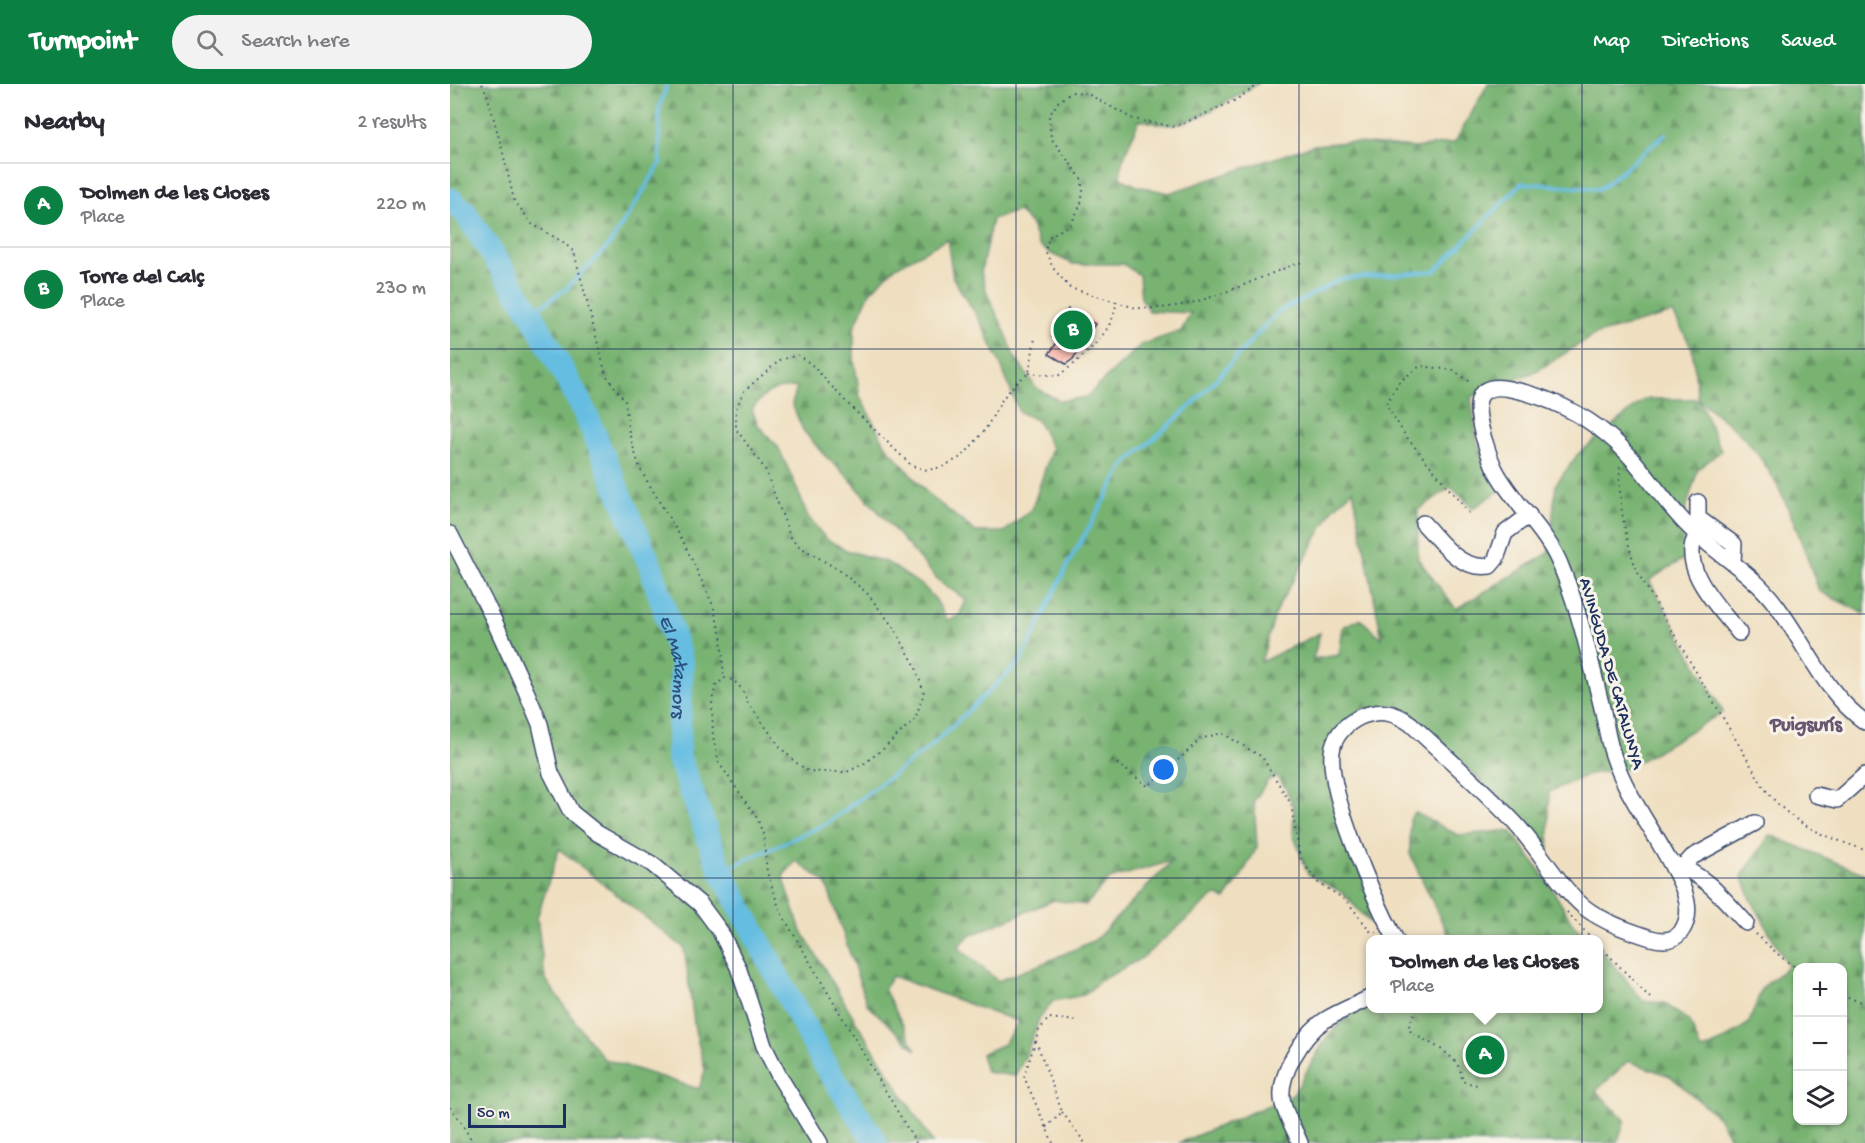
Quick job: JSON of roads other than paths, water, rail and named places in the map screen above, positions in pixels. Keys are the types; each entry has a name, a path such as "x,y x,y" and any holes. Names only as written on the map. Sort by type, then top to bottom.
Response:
{"street":[{"name":"AVINGUDA DE CATALUNYA","path":"1394,935 1369,883 1350,833 1335,786 1331,764 1333,747 1345,727 1359,718 1376,712 1385,712 1411,724 1500,808 1530,840 1565,887 1583,906 1599,917 1666,941 1672,940 1682,930 1688,916 1686,897 1676,864 1632,798 1618,769 1610,745 1582,626 1557,555 1502,481 1491,461 1477,408 1480,397 1484,392 1506,388 1555,404 1593,424 1623,449 1672,509 1697,534"},
{"path":"1698,502 1698,518 1734,544 1733,562"},
{"path":"1423,523 1461,561 1478,568 1490,566 1496,559 1505,533 1528,515"},
{"path":"450,534 491,614 526,691 540,724 551,773 571,812 597,833 652,864 700,904 720,931 738,967 769,1056 820,1143"},
{"path":"1739,633 1708,594 1693,568 1692,543 1697,534 1754,580 1775,603 1832,691 1852,713 1865,722"},
{"path":"1816,795 1837,800 1865,775"},
{"path":"1676,864 1755,823"},
{"path":"1676,864 1699,875 1746,923"},
{"path":"1300,1143 1286,1112 1282,1094 1286,1073 1305,1039 1319,1025 1326,1019 1366,999"}],"waterway":[{"path":"531,313 567,288 610,244 660,164 659,109 667,84"},
{"path":"721,871 826,824 930,747 1021,661 1068,564 1125,464 1194,403 1277,313 1341,279 1435,271 1522,183 1600,189 1665,134"},
{"name":"El Matamors","path":"450,199 464,211 531,313 583,408 651,567 682,664 678,756 721,871 825,1065 876,1143"}],"place":[{"name":"Torre del Calç","path":"1073,330"},
{"name":"Dolmen de les Closes","path":"1485,1055"}],"district":[{"name":"Puigsurís","path":"1806,723"}]}
